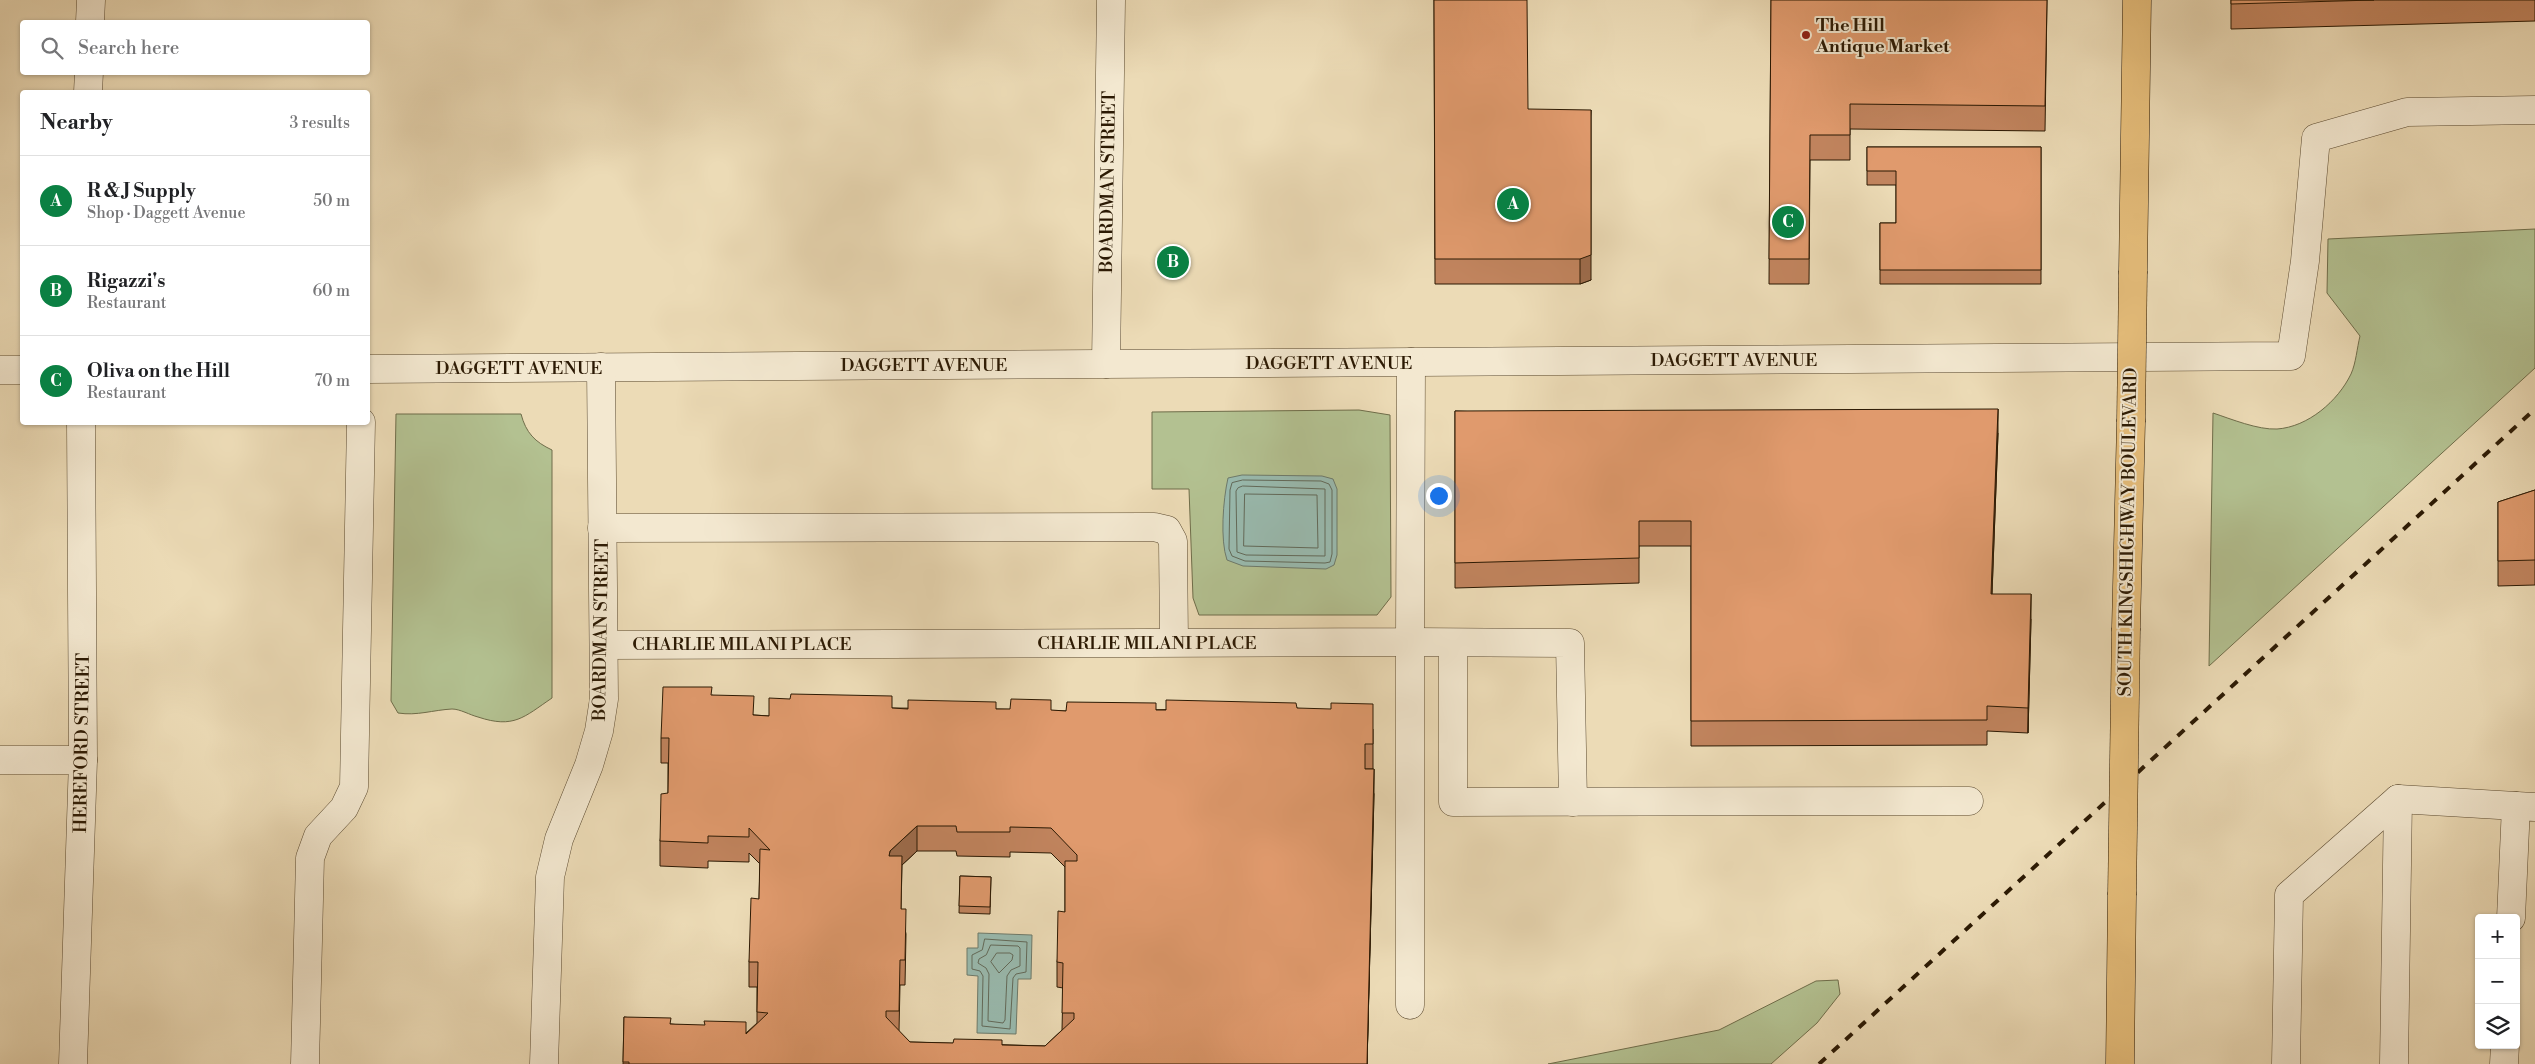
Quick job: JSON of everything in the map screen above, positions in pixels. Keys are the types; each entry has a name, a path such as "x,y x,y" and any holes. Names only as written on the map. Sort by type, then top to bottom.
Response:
{"main road":[{"name":"SOUTH KINGSHIGHWAY BOULEVARD","path":"2120,1064 2137,0"}],"street":[{"path":"90,20 91,0"},
{"name":"BOARDMAN STREET","path":"1106,364 1111,0"},
{"path":"88,90 89,75"},
{"name":"DAGGETT AVENUE","path":"370,369 2291,356 2305,261 2316,138 2407,112 2535,110"},
{"path":"1410,1005 1411,362"},
{"name":"BOARDMAN STREET","path":"544,1064 550,877 559,838 589,765 599,732 604,699 601,367"},
{"path":"0,370 20,370"},
{"name":"HEREFORD STREET","path":"73,1064 84,760 81,425"},
{"path":"305,1064 310,858 318,836 344,808 354,787 361,425"},
{"path":"602,528 1154,527 1167,530 1173,541 1174,642"},
{"name":"CHARLIE MILANI PLACE","path":"604,645 1174,642 1570,643 1572,802"},
{"path":"1453,642 1454,802 1969,801"},
{"path":"0,760 84,760"},
{"path":"2394,1064 2398,799"},
{"path":"2286,1064 2289,895 2398,799 2525,807 2512,914"},
{"path":"2504,1064 2505,1049"}],"green space":[{"path":"2535,229 2535,368 2209,666 2213,413 2262,428 2277,429 2289,427 2311,418 2321,411 2345,384 2353,370 2360,336 2327,293 2328,239"},
{"path":"1359,410 1390,415 1391,597 1377,615 1199,615 1193,598 1189,489 1152,489 1152,412"},
{"path":"396,414 521,414 532,436 552,450 552,698 526,716 501,722 452,709 405,714 398,713 391,701"},
{"path":"1838,980 1840,994 1817,1023 1771,1064 1548,1064 1719,1030 1816,981"}],"water":[{"path":"1242,475 1322,476 1333,479 1337,489 1337,555 1334,565 1326,569 1243,566 1227,560 1223,531 1226,487 1228,478"},
{"path":"978,933 1032,935 1031,979 1018,979 1016,1034 977,1033 978,976 967,975 967,948 978,948"}],"building":[{"path":"1434,0 1527,0 1528,109 1591,110 1591,255 1580,259 1435,259"},
{"path":"1771,0 2047,0 2045,106 1850,104 1850,135 1810,135 1809,259 1769,259"},
{"path":"2231,0 2374,0 2231,4"},
{"path":"1867,147 2041,147 2041,270 1880,270 1880,223 1896,223 1896,171 1867,171"},
{"path":"1998,409 1991,594 2031,594 2028,708 1987,706 1987,720 1691,721 1691,521 1639,521 1639,558 1455,563 1455,411"},
{"path":"2535,490 2535,560 2498,561 2498,502"},
{"path":"663,687 712,687 711,695 754,696 753,715 769,716 769,698 790,699 791,694 892,696 892,708 908,709 908,700 996,702 996,709 1010,709 1011,699 1051,700 1051,710 1066,711 1067,702 1156,703 1156,710 1166,710 1166,700 1296,703 1297,708 1331,709 1331,703 1373,704 1373,744 1365,744 1365,769 1374,769 1367,1064 629,1064 629,1062 623,1062 624,1017 671,1018 670,1024 705,1025 704,1021 746,1022 746,1034 768,1013 757,1012 758,962 749,962 751,898 759,899 760,849 770,850 749,828 749,837 708,836 708,843 660,841 661,794 668,793 669,738 661,738","holes":["917,826 956,826 957,832 1010,832 1010,827 1051,828 1077,855 1077,861 1065,861 1065,912 1058,911 1057,962 1063,963 1062,1013 1074,1013 1074,1019 1045,1046 1002,1045 1002,1040 954,1039 953,1043 910,1042 886,1017 886,1011 899,1011 900,960 905,960 906,909 901,909 902,856 889,856 890,851"]},
{"path":"960,876 991,877 990,907 959,906"}],"railway":[{"path":"1819,1064 2535,409"}],"place":[{"name":"The Hill Antique Market","path":"1806,35"},
{"name":"R & J Supply","path":"1513,204"},
{"name":"Oliva on the Hill","path":"1788,222"},
{"name":"Rigazzi's","path":"1173,262"}]}
